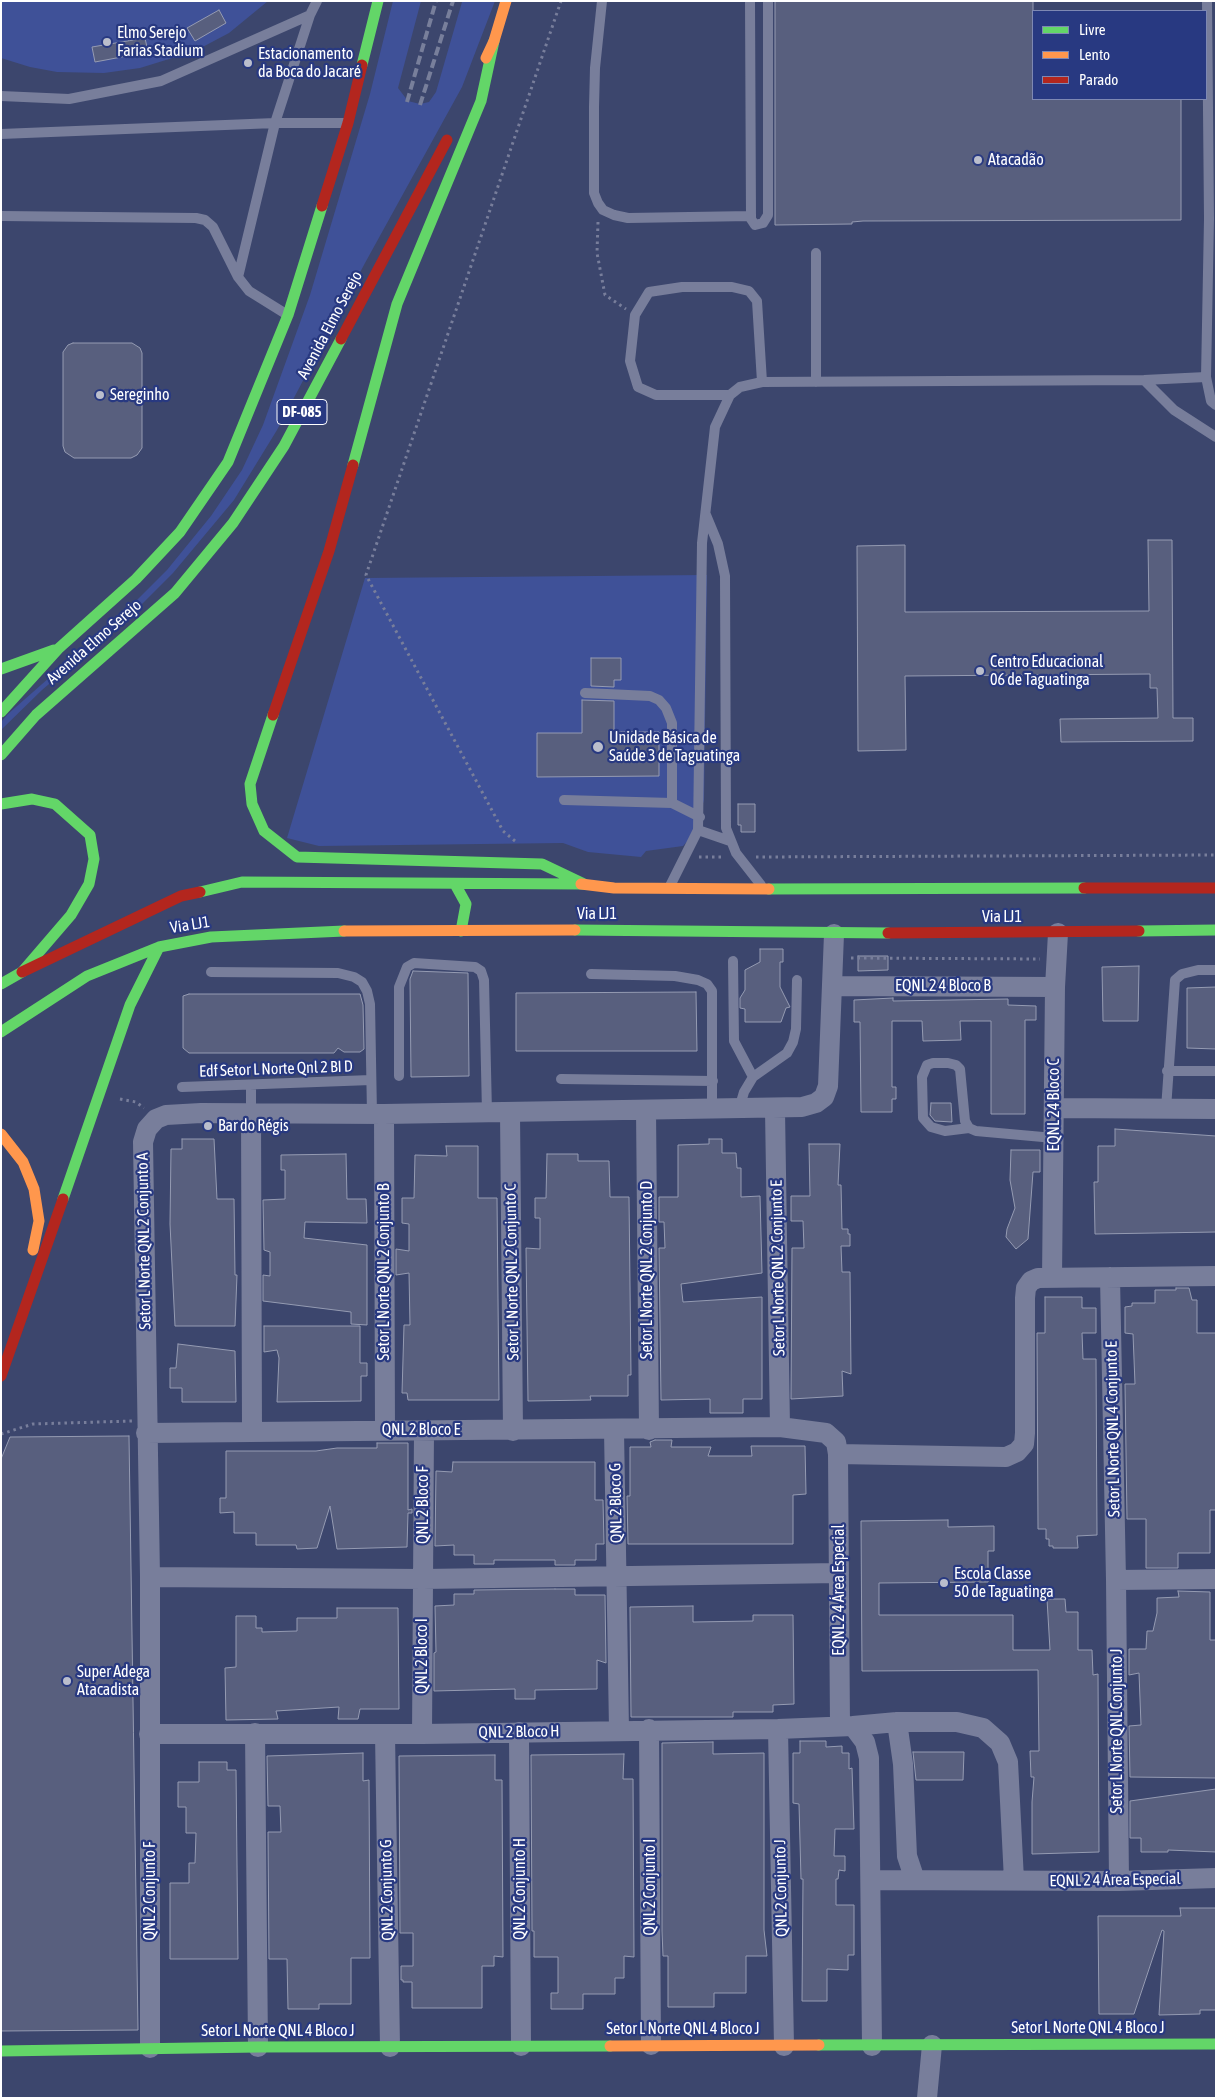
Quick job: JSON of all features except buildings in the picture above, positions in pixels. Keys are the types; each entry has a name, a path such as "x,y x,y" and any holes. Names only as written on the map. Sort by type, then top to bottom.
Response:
{"main road":[{"name":"Avenida Elmo Serejo","path":"1,712 58,649 136,579 180,532 228,462 288,315 348,123 378,1"},
{"path":"506,1 494,41 481,101 397,304 329,551 250,784 252,804 264,832 297,857 542,864 584,884"},
{"path":"470,91 494,41"},
{"name":"Avenida Elmo Serejo","path":"1,755 36,715 175,593 233,523 284,446 434,167 454,125"},
{"path":"1,669 58,649"},
{"path":"1,804 32,799 55,804 90,835 94,859 89,884 71,915 22,972"},
{"name":"Via LJ1","path":"1,984 22,972 181,896 242,882 584,884 614,888 669,889 762,887 1216,888"},
{"path":"455,884 463,894 466,904 461,930"},
{"path":"600,898 614,888"},
{"path":"594,920 602,930"},
{"name":"Via LJ1","path":"1,1032 87,976 159,947 211,937 330,931 461,930 602,930 834,934 1216,930"},
{"path":"1,1376 130,1005 159,947"},
{"path":"1,1134 23,1162 34,1189 39,1221 31,1260 16,1296"},
{"name":"Setor L Norte QNL 4 Bloco J","path":"1,2052 258,2047 1216,2044"}],"street":[{"name":"EQNL 24 Bloco C","path":"1052,1278 1055,987 1058,933"},
{"path":"156,1119 166,1115 251,1112 378,1114 775,1110 802,1108 816,1103 824,1097 828,1086 834,934"},
{"name":"EQNL 2 4 Bloco B","path":"832,986 1055,987"},
{"path":"1055,1108 1216,1109"},
{"name":"Setor L Norte QNL 2 Conjunto D","path":"646,1110 648,1430"},
{"name":"Setor L Norte QNL 2 Conjunto E","path":"775,1110 780,1427"},
{"path":"251,1112 252,1432"},
{"name":"Setor L Norte QNL 2 Conjunto C","path":"510,1113 513,1431"},
{"name":"Setor L Norte QNL 2 Conjunto B","path":"378,1114 385,1430"},
{"name":"Setor L Norte QNL 2 Conjunto A","path":"146,1427 143,1142 147,1129 156,1119"},
{"path":"837,1448 1006,1457 1017,1452 1024,1444 1025,1298 1026,1288 1031,1281 1038,1278 1216,1276"},
{"name":"Setor L Norte QNL 4 Conjunto E","path":"1110,1278 1116,1580"},
{"path":"146,1427 150,1577 149,1734"},
{"name":"QNL 2 Bloco E","path":"146,1427 252,1432 648,1430 780,1427 826,1433 837,1448"},
{"name":"QNL 2 Bloco G","path":"614,1430 619,1730"},
{"name":"QNL 2 Bloco F","path":"423,1579 424,1431"},
{"name":"EQNL 2 4 Área Especial","path":"837,1448 839,1573 846,1726"},
{"path":"150,1577 423,1579 839,1573"},
{"name":"QNL 2 Bloco I","path":"422,1734 423,1579"},
{"path":"1116,1580 1216,1579"},
{"name":"Setor L Norte QNL Conjunto J","path":"1116,1580 1118,1881"},
{"path":"846,1726 898,1722 957,1722 983,1728 1000,1743 1008,1762 1014,1880"},
{"path":"898,1722 903,1764 907,1856 915,1880"},
{"path":"846,1726 865,1742 869,1758 872,2046"},
{"name":"QNL 2 Bloco H","path":"149,1734 422,1734 649,1729 778,1729 846,1726"},
{"name":"QNL 2 Conjunto I","path":"649,1729 651,2045"},
{"name":"QNL 2 Conjunto J","path":"778,1729 784,2046"},
{"name":"QNL 2 Conjunto H","path":"519,1732 521,2046"},
{"path":"255,1733 258,2047"},
{"name":"QNL 2 Conjunto F","path":"149,1734 150,2048"},
{"name":"QNL 2 Conjunto G","path":"385,1734 390,2047"},
{"name":"EQNL 2 4 Área Especial","path":"870,1880 1118,1881 1216,1878"},
{"path":"927,2098 932,2046"}],"lane":[{"path":"238,278 275,123 310,15 317,1"},
{"path":"602,1 595,68 594,107 594,193 598,204 608,212 628,218 751,216"},
{"path":"750,1 751,216 752,224 755,225 763,222 768,215 768,1"},
{"path":"1207,1 1209,219 1206,377 1211,401 1216,405"},
{"path":"1,96 69,98 161,81 310,15"},
{"path":"1,134 275,123 348,123"},
{"path":"1,216 196,218 204,220 213,227 238,278 249,291 288,315"},
{"path":"816,253 816,382"},
{"path":"730,395 656,395 638,387 630,361 635,315 650,292 682,287 732,287 749,291 757,301 762,382"},
{"path":"669,889 698,830 700,817 702,581 706,515 716,427 730,395 740,387 762,382 1144,380 1206,377"},
{"path":"1144,380 1174,410 1216,436"},
{"path":"706,515 718,544 725,576 726,814 730,841 762,887"},
{"path":"585,693 650,696 659,700 666,708 672,723 672,803"},
{"path":"564,800 672,803 700,817"},
{"path":"698,830 730,841"},
{"path":"733,961 734,1041 753,1077"},
{"path":"399,1076 399,987 406,967 414,963 475,967 481,971 484,980 487,1113"},
{"path":"1166,1109 1167,1071 1175,980 1182,974 1198,970 1216,970"},
{"name":"Edf Setor L Norte Qnl 2 BI D","path":"212,972 338,973 354,977 362,982 367,991 370,1004 371,1080 378,1114"},
{"path":"592,974 675,976 698,980 707,984 712,991 712,1110"},
{"path":"739,1110 744,1092 753,1077 787,1053 794,1042 797,980"},
{"path":"970,1128 962,1108 960,1069 956,1065 948,1063 934,1062 927,1065 922,1078 924,1118 931,1127 945,1131 970,1128 987,1134 1054,1138"},
{"path":"1167,1071 1216,1071"},
{"path":"561,1079 713,1082"},
{"name":"Edf Setor L Norte Qnl 2 BI D","path":"182,1087 371,1080"},
{"path":"251,1085 251,1112"}],"path":[{"path":"516,842 503,831 366,575 562,1"},
{"path":"598,204 597,253 605,295 635,315"},
{"path":"685,857 1216,855"},
{"path":"833,958 977,957 1057,960"},
{"path":"98,1096 136,1102 156,1119"},
{"path":"1,1434 33,1424 146,1427"}],"shaded area":[{"name":"Elmo Serejo Farias Stadium","path":"1,1 268,1 229,33 195,51 140,68 104,73 57,72 30,67 1,58"},
{"path":"393,1 421,1 398,88 408,101 420,104 429,102 436,92 462,2 495,1 462,87 365,263 277,430 234,500 173,573 138,608 42,690 1,730 1,722 8,714 133,604 167,570 211,516 242,470 263,425 310,295 370,94"},
{"path":"707,575 704,800 695,833 683,846 646,851 641,857 588,852 563,843 319,846 287,838 365,578"}],"railway":[{"path":"407,102 436,1"},
{"path":"420,105 453,1"}],"traffic: fast":[{"path":"362,65 378,1"},
{"path":"353,465 397,304 481,101 494,41"},
{"path":"1,712 58,649 136,579 180,532 228,462 288,315 322,206"},
{"path":"1,755 36,715 175,593 233,523 284,446 341,339"},
{"path":"1,669 54,650"},
{"path":"273,715 250,784 252,804 264,831 297,857 542,864 584,884"},
{"path":"1,804 32,799 55,804 90,835 94,859 89,884 71,915 22,972 1,984"},
{"path":"200,892 242,882 581,884"},
{"path":"455,884 466,904 461,931"},
{"path":"769,889 1084,888"},
{"path":"575,930 888,933"},
{"path":"1139,931 1216,930"},
{"path":"1,1032 87,976 159,947 211,937 344,931"},
{"path":"63,1199 130,1005 159,947"},
{"path":"819,2045 1216,2044"},
{"path":"1,2051 258,2047 610,2046"}],"traffic: slow":[{"path":"486,58 494,41 506,1"},
{"path":"581,884 614,888 769,889"},
{"path":"344,931 575,930"},
{"path":"1,1134 23,1162 34,1189 39,1221 33,1250"},
{"path":"610,2046 819,2045"}],"traffic: jam":[{"path":"322,206 348,123 362,65"},
{"path":"341,339 447,140"},
{"path":"273,715 329,551 353,465"},
{"path":"1084,888 1216,888"},
{"path":"22,972 181,896 200,892"},
{"path":"888,933 1139,931"},
{"path":"1,1376 63,1199"}],"place":[{"name":"Elmo Serejo Farias Stadium","path":"107,42"},
{"name":"Estacionamento da Boca do Jacaré","path":"248,63"},
{"name":"Atacadão","path":"978,160"},
{"name":"Sereginho","path":"100,395"},
{"name":"Centro Educacional 06 de Taguatinga","path":"980,671"},
{"name":"Unidade Básica de Saúde 3 de Taguatinga","path":"598,747"},
{"name":"Bar do Régis","path":"208,1126"},
{"name":"Escola Classe 50 de Taguatinga","path":"944,1583"},
{"name":"Super Adega Atacadista","path":"67,1681"}]}
